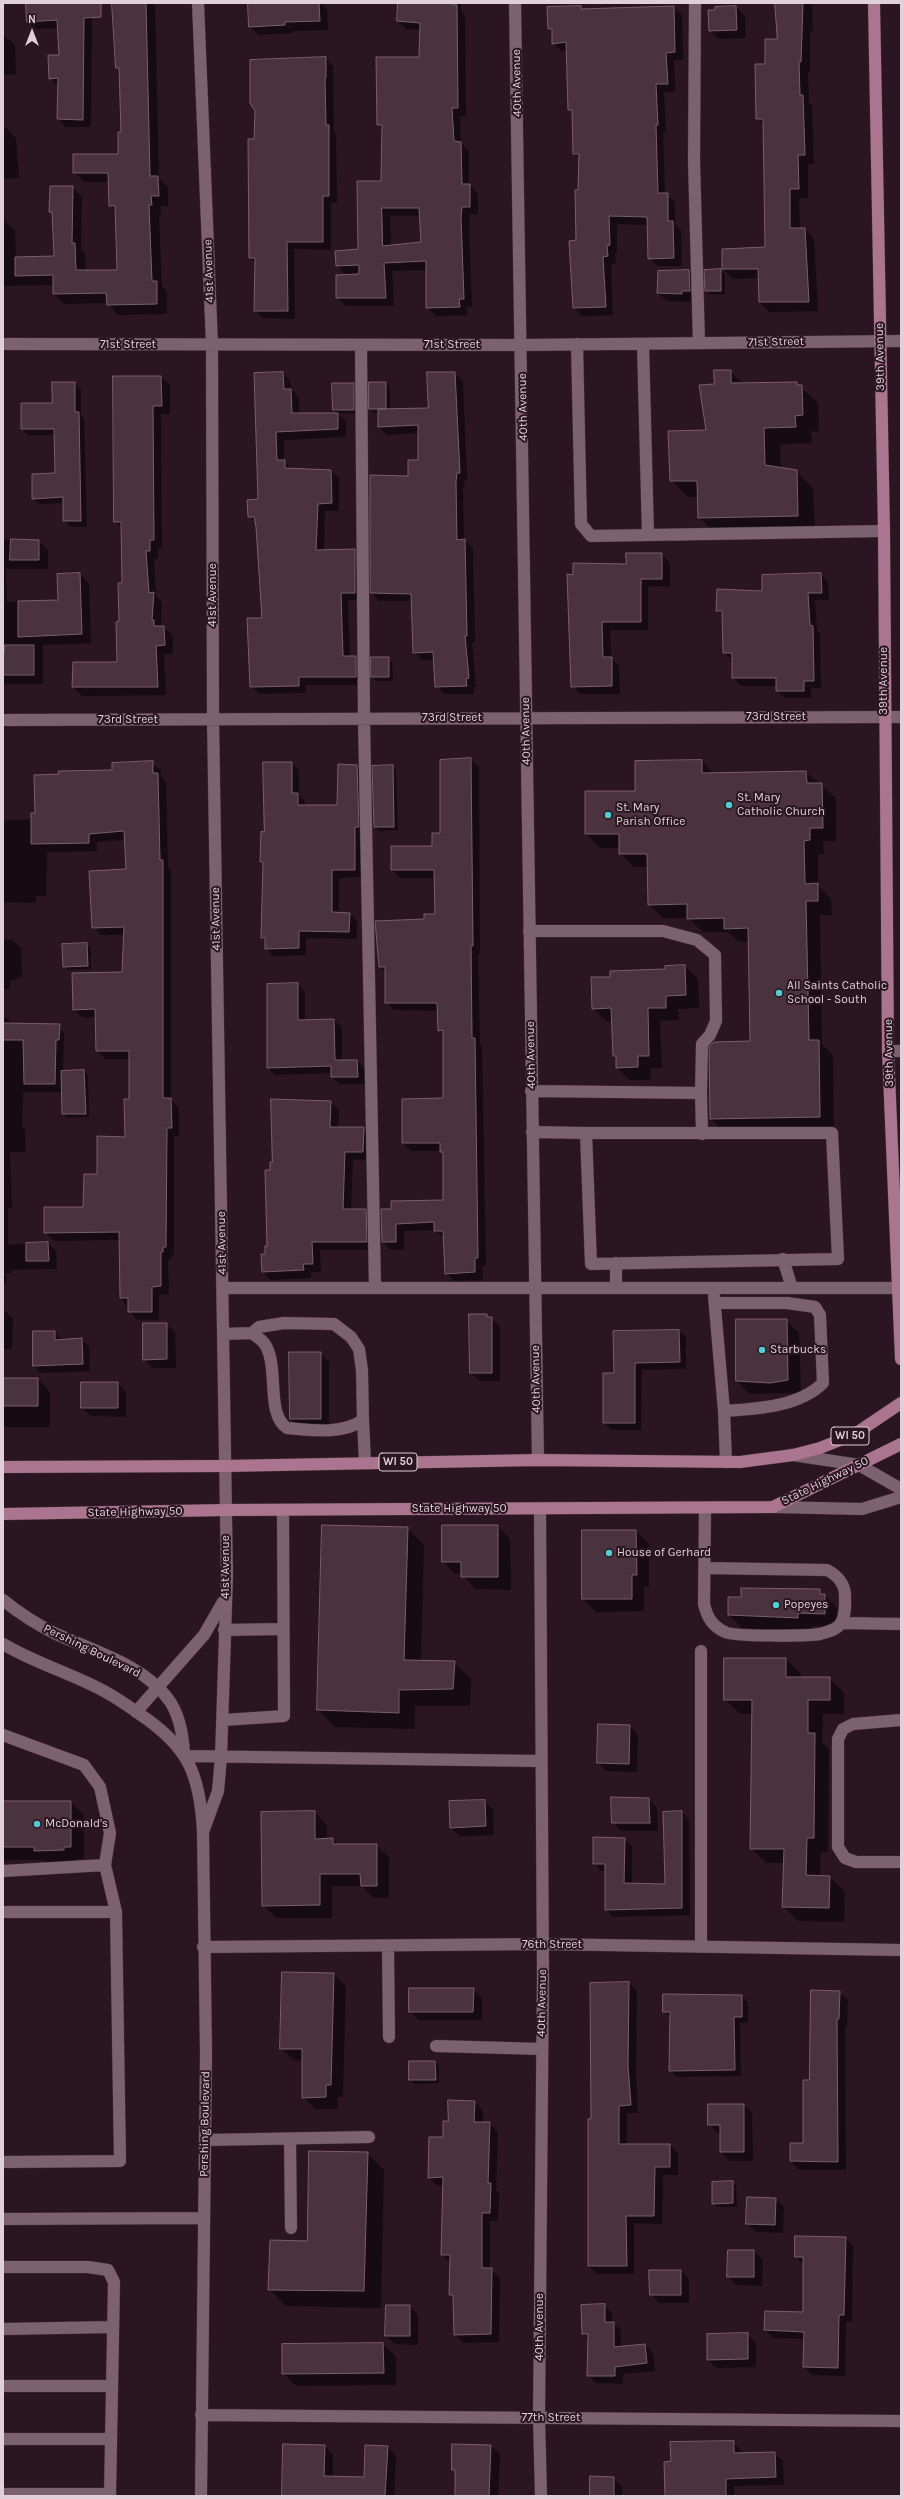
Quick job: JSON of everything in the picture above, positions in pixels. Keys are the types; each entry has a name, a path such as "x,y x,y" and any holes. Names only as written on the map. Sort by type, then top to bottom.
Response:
{"main road":[{"name":"39th Avenue","path":"874,3 879,340 884,531 884,717 888,1052 901,1359"},
{"name":"WI 50","path":"3,1467 225,1466 538,1460 726,1462 793,1455 820,1448 855,1434 901,1403"},
{"name":"State Highway 50","path":"3,1514 226,1510 773,1507 901,1444"}],"street":[{"name":"41st Avenue","path":"198,3 212,345 213,719 226,1510 224,1720 218,1790 203,1832"},
{"name":"40th Avenue","path":"515,3 522,345 525,718 538,1460"},
{"path":"695,3 694,161 699,343"},
{"name":"71st Street","path":"3,344 522,345 901,340"},
{"path":"577,344 581,524 591,536 884,531"},
{"path":"643,344 648,535"},
{"path":"361,345 364,719 375,1287"},
{"name":"73rd Street","path":"3,720 901,717"},
{"path":"529,931 663,931 697,940 715,955 716,1021 710,1035 702,1044 702,1134"},
{"path":"888,1052 901,1051"},
{"path":"531,1091 701,1093"},
{"path":"532,1132 702,1134 832,1133 838,1259 591,1264 586,1133"},
{"path":"783,1259 792,1288"},
{"path":"616,1263 616,1287"},
{"path":"222,1288 535,1286 899,1288"},
{"path":"712,1287 715,1303 724,1411 726,1462"},
{"path":"724,1411 775,1405 815,1391 823,1383 820,1315 815,1307 814,1288"},
{"path":"715,1303 787,1303 815,1307"},
{"path":"223,1334 252,1332 259,1326 284,1323 334,1324 351,1337 359,1349 362,1370 365,1463"},
{"path":"252,1332 264,1343 267,1350 280,1423 287,1428 340,1429 354,1426 363,1420"},
{"path":"793,1455 859,1465 901,1489"},
{"path":"773,1507 862,1509 901,1497"},
{"path":"705,1508 704,1604 707,1617 715,1627 726,1633 818,1634 832,1630 841,1623 845,1612 845,1592 835,1574 827,1570 705,1568"},
{"name":"40th Avenue","path":"540,1509 542,2049 539,2418 541,2496"},
{"path":"224,1720 284,1716 282,1510"},
{"path":"136,1712 204,1635 226,1597"},
{"name":"Pershing Boulevard","path":"3,1600 37,1624 118,1662 140,1674 157,1688 167,1698 176,1713 185,1756 200,1796 203,1832 203,1947 206,2054 201,2496"},
{"path":"841,1623 901,1624"},
{"path":"224,1630 282,1628"},
{"name":"Pershing Boulevard","path":"3,1644 102,1690 171,1737 185,1756"},
{"path":"701,1651 701,1947"},
{"path":"901,1720 853,1724 843,1729 838,1739 838,1847 845,1858 856,1862 901,1862"},
{"path":"3,1735 84,1766 100,1787 110,1833 105,1865 116,1912 120,2161 3,2162"},
{"path":"185,1756 541,1761"},
{"path":"3,1871 105,1865"},
{"path":"3,1912 116,1912"},
{"name":"76th Street","path":"203,1947 542,1944 901,1950"},
{"path":"388,1946 389,2038"},
{"path":"436,2046 542,2049"},
{"path":"205,2140 368,2137"},
{"path":"290,2138 291,2228"},
{"path":"3,2219 204,2218"},
{"path":"3,2267 88,2266 108,2270 114,2282 110,2495 3,2494"},
{"path":"3,2329 113,2327"},
{"path":"3,2386 112,2386"},
{"name":"77th Street","path":"201,2415 901,2421"},
{"path":"3,2439 111,2439"}],"building":[{"path":"26,3 101,3 101,17 84,18 83,120 57,119 58,78 49,79 48,55 59,55 57,20 27,22"},
{"path":"112,3 146,3 150,176 158,176 159,196 151,196 152,205 149,205 152,281 157,281 157,304 107,305 106,293 53,294 53,275 15,276 15,257 54,256 52,212 49,212 50,186 73,186 72,243 75,243 76,270 117,270 115,206 109,206 108,173 73,173 73,154 118,154 118,132 121,132 119,68 116,68"},
{"path":"248,3 319,3 320,21 285,22 285,25 249,27"},
{"path":"398,3 453,3 453,5 457,5 458,108 452,108 454,141 461,142 462,184 470,184 470,207 462,207 461,217 464,299 459,299 460,307 426,308 426,261 384,263 386,298 336,298 336,275 359,274 359,265 336,266 335,251 358,249 357,181 381,181 382,125 377,125 376,57 419,57 420,23 397,21","holes":["382,208 419,208 421,242 383,246"]},
{"path":"775,3 803,3 801,62 799,62 800,95 803,95 805,155 798,155 799,189 790,189 790,228 805,228 809,302 759,302 758,269 722,269 722,249 765,247 763,119 756,119 755,64 765,64 765,39 777,39"},
{"path":"581,6 581,9 674,6 675,52 666,53 668,84 656,84 658,125 656,125 658,193 668,193 668,221 673,221 674,258 648,259 647,217 609,216 610,245 607,246 608,256 603,257 606,307 573,308 569,241 576,240 575,190 578,190 579,154 573,154 572,110 568,110 566,42 552,44 552,29 548,29 547,7"},
{"path":"736,6 737,30 709,31 708,10 715,10 715,7"},
{"path":"326,57 326,125 329,125 329,196 323,196 323,242 287,242 288,311 254,311 255,258 249,258 248,139 254,139 255,111 250,103 250,60"},
{"path":"721,269 721,291 705,291 704,270"},
{"path":"689,270 690,291 682,291 682,294 657,293 658,271"},
{"path":"714,370 731,370 731,383 797,382 797,385 802,385 803,415 795,416 796,427 764,428 765,465 797,470 798,516 698,518 697,481 670,481 668,431 706,430 699,385 714,384"},
{"path":"283,372 284,389 291,389 292,413 338,413 338,429 276,432 277,460 285,460 285,468 331,470 332,503 318,504 316,550 355,549 355,593 341,593 343,656 356,656 356,677 299,677 299,686 250,687 247,618 262,618 256,527 254,517 248,517 247,500 258,499 254,373"},
{"path":"427,372 455,372 460,473 457,473 456,482 457,540 465,539 467,636 465,636 469,678 466,679 467,686 435,687 433,652 413,653 411,594 370,593 370,475 408,476 408,460 418,460 418,425 378,427 378,409 428,408"},
{"path":"113,376 161,376 162,406 153,406 154,540 150,540 150,551 146,551 149,593 154,592 152,620 154,620 154,626 164,626 165,645 156,646 158,687 72,687 73,662 117,662 116,622 119,621 118,583 122,583 121,522 114,522"},
{"path":"52,382 75,382 75,412 79,412 81,521 63,521 63,497 32,499 32,474 55,473 54,429 21,429 21,403 52,403"},
{"path":"369,382 386,382 386,409 369,409"},
{"path":"332,383 354,383 354,410 333,410"},
{"path":"11,539 39,540 39,560 10,560"},
{"path":"626,553 662,553 662,579 641,579 641,622 602,622 603,657 612,657 612,686 571,687 567,574 573,575 573,563 626,564"},
{"path":"80,573 82,634 18,637 18,601 58,600 57,574"},
{"path":"821,573 822,593 808,593 810,625 813,626 814,681 804,681 804,691 776,691 776,678 732,678 732,653 723,653 722,611 716,611 717,589 762,591 762,575"},
{"path":"5,645 34,645 34,675 3,675"},
{"path":"371,657 389,657 389,677 371,677"},
{"path":"471,758 473,946 471,946 472,1038 475,1038 478,1258 475,1258 475,1272 445,1274 443,1231 434,1231 434,1222 396,1224 396,1242 382,1242 381,1209 391,1209 391,1201 443,1200 443,1152 440,1152 440,1143 402,1143 402,1099 443,1098 443,1030 438,1031 437,1003 385,1003 385,967 379,967 375,921 424,919 424,914 435,914 434,870 391,870 391,846 432,846 432,833 440,833 440,760"},
{"path":"702,760 702,773 806,771 807,783 822,783 823,828 810,828 810,840 804,841 805,884 818,883 818,901 806,901 809,1040 819,1040 820,1117 710,1119 709,1047 714,1042 750,1041 748,928 724,929 724,918 687,919 687,904 648,905 647,854 619,854 619,834 585,834 585,791 635,791 635,761"},
{"path":"153,761 153,773 158,773 160,860 163,860 163,1098 171,1098 172,1128 167,1128 166,1247 163,1247 163,1252 161,1252 161,1286 152,1287 152,1312 128,1312 128,1298 120,1298 119,1232 44,1233 44,1207 83,1207 84,1174 97,1174 97,1136 125,1137 124,1099 129,1099 129,1051 96,1051 95,1009 73,1010 72,973 122,972 124,927 92,928 89,871 126,869 124,831 89,834 89,843 31,844 31,813 35,813 34,775 59,774 58,771 112,770 112,763"},
{"path":"263,762 292,762 292,793 298,793 298,805 337,805 338,764 357,765 359,827 355,827 355,870 332,870 332,912 350,913 349,932 299,931 299,948 265,949 265,938 261,938 263,862 260,862 261,831 264,832"},
{"path":"393,765 394,827 374,827 372,766"},
{"path":"87,943 88,966 63,967 62,944"},
{"path":"685,965 686,995 666,996 666,1008 648,1008 649,1056 638,1056 638,1067 616,1068 616,1056 613,1056 611,1008 592,1009 591,977 610,977 610,971 665,969 665,966"},
{"path":"298,983 298,1020 334,1019 335,1060 357,1060 358,1077 331,1077 331,1066 267,1068 267,984"},
{"path":"3,1023 60,1024 59,1040 56,1040 55,1084 24,1084 23,1040 3,1040"},
{"path":"84,1070 86,1114 62,1114 61,1071"},
{"path":"271,1099 331,1101 330,1127 364,1127 363,1152 345,1152 343,1209 366,1209 367,1242 312,1242 313,1264 303,1264 304,1270 262,1272 261,1254 265,1254 265,1246 267,1246 265,1170 270,1170 270,1162 272,1162"},
{"path":"48,1242 49,1261 26,1261 26,1243"},
{"path":"469,1314 487,1314 487,1317 492,1317 492,1373 470,1373"},
{"name":"Starbucks","path":"736,1319 787,1319 788,1380 770,1383 736,1381"},
{"path":"143,1323 167,1323 167,1359 143,1360"},
{"path":"679,1330 680,1362 635,1363 635,1423 603,1423 603,1373 614,1373 613,1331"},
{"path":"33,1331 55,1331 55,1340 82,1338 83,1364 33,1366"},
{"path":"289,1352 321,1352 321,1419 290,1419"},
{"path":"3,1378 38,1378 38,1406 3,1406"},
{"path":"81,1382 118,1382 118,1408 81,1408"},
{"path":"322,1525 408,1527 404,1660 455,1661 453,1689 399,1690 399,1713 317,1710"},
{"path":"442,1525 498,1525 498,1577 461,1577 461,1562 442,1562"},
{"name":"House of Gerhard","path":"582,1530 636,1530 637,1575 632,1575 632,1599 582,1599"},
{"name":"Popeyes","path":"741,1588 820,1589 820,1594 825,1594 825,1614 798,1613 798,1618 728,1615 728,1597 741,1597"},
{"path":"724,1658 786,1658 786,1677 830,1677 830,1700 808,1700 808,1733 815,1733 814,1838 807,1838 806,1875 830,1876 829,1908 782,1907 784,1849 750,1849 752,1700 724,1700"},
{"path":"598,1724 630,1725 629,1764 597,1763"},
{"path":"611,1797 649,1798 650,1823 612,1823"},
{"path":"485,1800 486,1826 450,1828 449,1801"},
{"name":"McDonald's","path":"3,1801 71,1801 71,1847 64,1847 64,1850 34,1851 34,1847 3,1847"},
{"path":"315,1811 315,1839 333,1838 333,1844 377,1844 377,1886 361,1886 360,1874 320,1874 320,1905 262,1906 261,1812"},
{"path":"682,1811 682,1908 605,1910 605,1864 593,1864 593,1837 625,1838 624,1883 665,1884 663,1812"},
{"path":"282,1972 334,1973 331,2085 326,2085 326,2097 302,2098 302,2049 280,2049"},
{"path":"629,1982 628,2066 631,2105 619,2106 619,2144 670,2144 670,2167 655,2167 654,2216 626,2216 627,2266 588,2266 588,2119 591,2119 590,1983"},
{"path":"409,1988 474,1988 473,2012 409,2012"},
{"path":"811,1990 840,1991 839,2019 837,2019 838,2162 790,2161 790,2143 803,2143 803,2080 809,2080"},
{"path":"663,1994 742,1995 742,2017 734,2017 735,2070 669,2071 670,2012 663,2012"},
{"path":"409,2061 435,2061 436,2080 409,2080"},
{"path":"448,2100 475,2101 474,2122 490,2122 488,2183 491,2183 490,2213 482,2213 482,2268 492,2268 491,2334 454,2335 453,2295 449,2295 450,2255 441,2255 443,2177 428,2178 429,2137 443,2137 443,2121 448,2121"},
{"path":"708,2104 744,2104 744,2152 720,2152 720,2125 708,2125"},
{"path":"309,2151 368,2152 364,2291 268,2290 270,2240 307,2241"},
{"path":"733,2181 733,2203 712,2204 712,2182"},
{"path":"747,2197 776,2198 775,2225 746,2224"},
{"path":"795,2236 846,2237 844,2315 839,2315 838,2368 803,2367 804,2332 764,2330 765,2311 803,2312 803,2257 795,2257"},
{"path":"728,2250 754,2250 754,2277 727,2277"},
{"path":"649,2270 681,2270 681,2295 650,2295"},
{"path":"605,2304 605,2322 614,2322 614,2347 645,2344 647,2363 615,2367 615,2376 587,2376 588,2334 582,2334 581,2305"},
{"path":"386,2305 410,2305 410,2336 385,2336"},
{"path":"748,2333 748,2359 707,2360 707,2334"},
{"path":"383,2343 384,2373 282,2374 282,2344"},
{"path":"734,2441 734,2453 775,2452 776,2477 726,2479 726,2496 665,2496 664,2462 671,2461 670,2442"},
{"path":"283,2444 325,2445 324,2476 364,2477 365,2445 388,2446 385,2496 282,2496"},
{"path":"452,2444 491,2445 489,2496 455,2496 455,2470 452,2470"},
{"path":"590,2476 614,2477 614,2496 590,2496"}],"place":[{"name":"St. Mary Catholic Church","path":"729,805"},
{"name":"St. Mary Parish Office","path":"608,815"},
{"name":"All Saints Catholic School - South","path":"779,993"},
{"name":"Starbucks","path":"762,1350"},
{"name":"House of Gerhard","path":"609,1553"},
{"name":"Popeyes","path":"776,1605"},
{"name":"McDonald's","path":"37,1824"}]}
